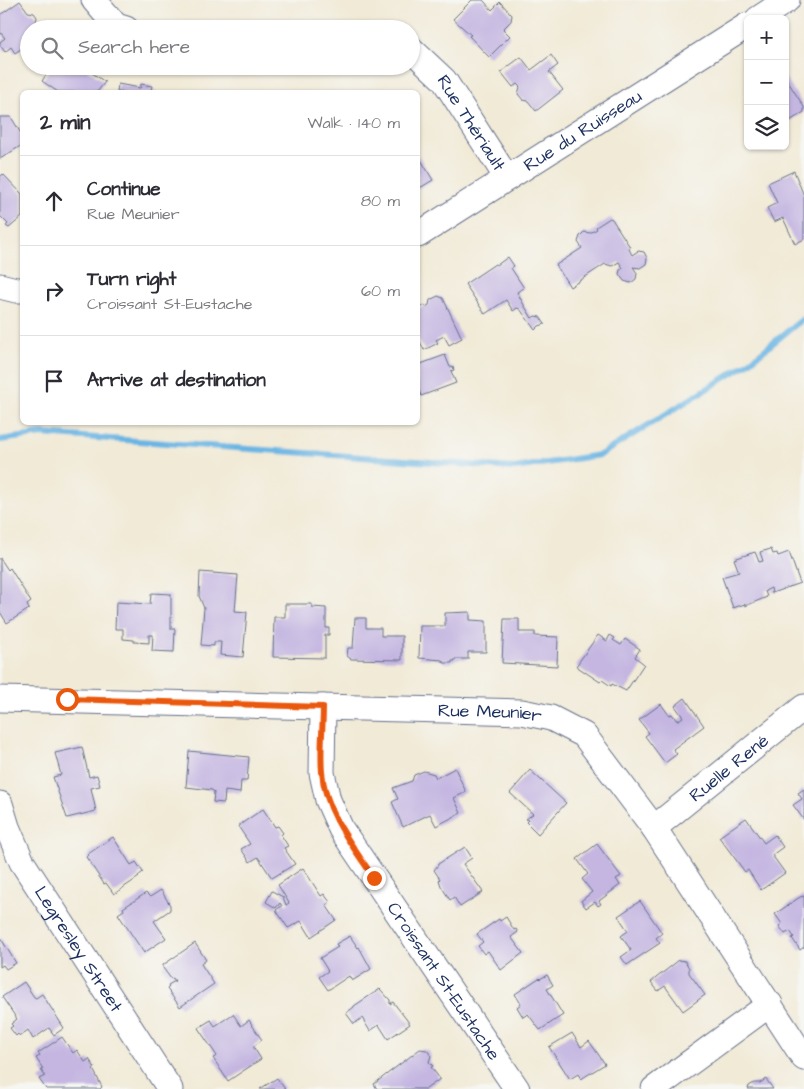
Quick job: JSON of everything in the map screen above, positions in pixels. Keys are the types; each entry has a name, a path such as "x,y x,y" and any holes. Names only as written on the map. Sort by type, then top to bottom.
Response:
{"street":[{"path":"94,0 111,20"},
{"path":"764,15 787,0"},
{"name":"Rue du Ruisseau","path":"420,234 744,28"},
{"name":"Rue Thériault","path":"420,57 444,80 507,178"},
{"path":"0,286 20,290"},
{"name":"Rue Meunier","path":"0,699 522,712 551,718 584,735 654,828 804,1058"},
{"name":"Croissant St-Eustache","path":"323,707 322,772 328,800 340,829 516,1089"},
{"name":"Ruelle René","path":"654,828 804,707"},
{"name":"Legresley Street","path":"0,804 7,828 22,862 170,1089"},
{"path":"654,1089 770,1004"}],"building":[{"path":"472,0 483,0 492,10 500,2 512,15 511,21 503,29 510,36 489,57 469,36 471,35 453,19"},
{"path":"20,1 28,12 34,13 37,17 36,20 20,20 20,50 15,53 11,47 5,52 0,45 0,42 5,38 0,32 0,15"},
{"path":"551,55 558,65 549,72 563,90 536,111 528,101 523,100 518,94 520,87 517,84 513,87 501,72 521,57 531,70"},
{"path":"46,75 95,75 105,82 99,90 55,90 42,81"},
{"path":"789,83 804,107 804,112 789,121"},
{"path":"118,84 140,88 141,84 152,86 151,90 117,90"},
{"path":"0,117 11,117 20,132 20,146 0,159"},
{"path":"420,158 433,180 420,188"},
{"path":"794,171 804,196 804,239 795,244 783,218 774,222 767,208 777,203 768,183"},
{"path":"3,174 20,192 20,219 9,228 6,226 8,224 0,216 0,177"},
{"path":"610,218 630,247 632,255 638,251 644,252 647,258 646,264 640,268 633,267 637,273 636,279 631,283 624,281 619,274 623,268 619,262 612,266 605,264 570,287 556,265 582,248 578,242 584,232 590,233"},
{"path":"508,257 514,266 511,268 524,288 517,292 524,305 532,318 535,316 540,317 545,324 535,330 520,309 517,308 513,311 506,300 485,314 465,284"},
{"path":"438,296 443,298 462,338 449,345 444,336 436,340 438,343 424,350 420,342 420,308 429,305 430,300"},
{"path":"445,355 450,367 453,366 454,370 451,371 456,383 421,396 420,364"},
{"path":"771,549 773,554 777,553 778,556 789,552 800,583 772,593 771,588 765,591 767,597 745,606 745,604 733,608 722,577 739,572 734,559 755,552 759,562 763,561 760,552"},
{"path":"0,558 8,570 10,568 31,602 27,605 29,609 7,623 0,612"},
{"path":"200,572 238,575 235,611 247,612 243,657 220,655 221,642 214,642 214,646 201,645 204,608 199,596"},
{"path":"152,593 171,594 171,629 175,629 174,652 152,651 153,635 149,635 149,643 134,642 134,640 123,639 123,629 115,629 116,602 150,604"},
{"path":"285,604 312,604 312,607 326,608 326,628 329,628 329,635 325,635 325,658 273,657 274,617 285,617"},
{"path":"470,612 470,620 486,621 486,652 468,652 468,659 455,659 452,663 419,658 420,626 445,626 445,613"},
{"path":"355,618 366,618 366,628 381,628 381,636 402,636 402,660 351,659 347,656 348,648 353,648"},
{"path":"504,619 519,619 519,632 535,632 535,636 558,637 557,666 502,663"},
{"path":"598,635 607,641 610,635 615,638 613,640 621,645 625,639 640,649 635,657 644,664 626,691 612,684 611,686 602,680 600,682 576,666"},
{"path":"685,698 704,726 673,749 677,754 665,763 645,736 649,733 639,720 661,704 669,715 672,714 677,721 683,717 675,706"},
{"path":"82,747 89,777 97,775 100,786 91,788 96,811 67,818 53,777 61,775 55,753"},
{"path":"189,751 249,757 247,781 241,781 240,793 225,791 224,803 213,802 214,792 212,790 186,787"},
{"path":"455,768 466,792 454,798 461,813 436,826 430,814 403,827 392,802 398,799 393,788 412,781 414,775 424,771 434,774 436,778"},
{"path":"530,770 566,803 538,834 526,822 528,820 526,819 533,814 510,793"},
{"path":"804,789 804,820 793,805 802,799 798,793"},
{"path":"263,809 275,827 278,826 283,833 281,835 288,846 284,848 295,864 272,878 258,857 250,862 241,849 250,844 238,826"},
{"path":"746,818 764,843 775,835 783,847 772,855 785,873 761,890 748,870 745,872 719,837"},
{"path":"113,837 131,865 136,862 143,872 139,877 114,894 106,883 104,884 86,857"},
{"path":"597,844 621,876 616,879 620,885 599,901 601,904 598,906 595,902 586,908 581,901 592,892 582,879 588,874 577,859"},
{"path":"465,847 472,858 463,864 483,892 460,907 454,897 450,900 434,870 438,864"},
{"path":"303,868 321,896 324,894 330,902 326,905 336,920 311,937 301,921 288,928 276,910 282,906 280,903 276,908 266,902 272,891 283,897 286,905 289,903 278,885"},
{"path":"161,890 170,905 170,910 154,921 166,938 144,953 118,914 124,910 123,908 146,893 150,897"},
{"path":"804,896 804,947 800,950 790,931 785,934 779,926 782,924 775,914"},
{"path":"640,901 662,933 656,938 660,943 627,965 621,957 631,950 621,936 628,931 618,916"},
{"path":"506,917 514,930 516,929 518,932 511,937 523,953 501,970 488,951 484,954 478,946 483,942 477,934 499,919 500,921"},
{"path":"350,936 359,947 371,969 352,981 349,976 328,990 319,977 328,971 320,958 338,947 336,944"},
{"path":"0,937 16,963 6,969 3,965 0,967"},
{"path":"195,943 206,960 201,964 214,984 180,1007 167,989 168,985 175,981 173,978 171,979 163,965"},
{"path":"679,960 685,961 689,968 689,973 705,995 683,1011 665,986 658,991 651,982"},
{"path":"547,975 553,985 547,989 563,1015 540,1030 528,1014 523,1017 517,1007 521,1004 515,994 539,978"},
{"path":"24,982 34,997 36,998 42,994 64,1028 54,1035 49,1028 33,1039 28,1030 20,1036 18,1034 16,1036 10,1028 13,1026 11,1024 17,1019 2,997"},
{"path":"380,989 390,1000 390,1004 393,1002 410,1024 388,1039 379,1025 370,1031 362,1018 354,1024 346,1013"},
{"path":"233,1014 241,1026 249,1020 262,1040 254,1046 261,1059 228,1081 213,1058 217,1056 198,1028 211,1020 215,1026"},
{"path":"572,1033 581,1047 589,1041 605,1064 581,1079 578,1074 570,1079 549,1047"},
{"path":"62,1037 73,1053 77,1050 85,1062 89,1059 95,1068 93,1069 102,1087 100,1089 46,1089 39,1079 45,1076 36,1058 40,1056 38,1053"},
{"path":"420,1049 427,1050 431,1056 429,1062 440,1079 426,1089 377,1089 374,1084"},
{"path":"277,1078 285,1089 260,1089"},
{"path":"766,1079 773,1089 748,1089 754,1083 760,1083"}],"waterway":[{"path":"0,440 42,434 514,468 600,455 747,364 804,318"}],"route":[{"path":"67,699 323,707 322,772 328,800 340,829 374,878"}]}
